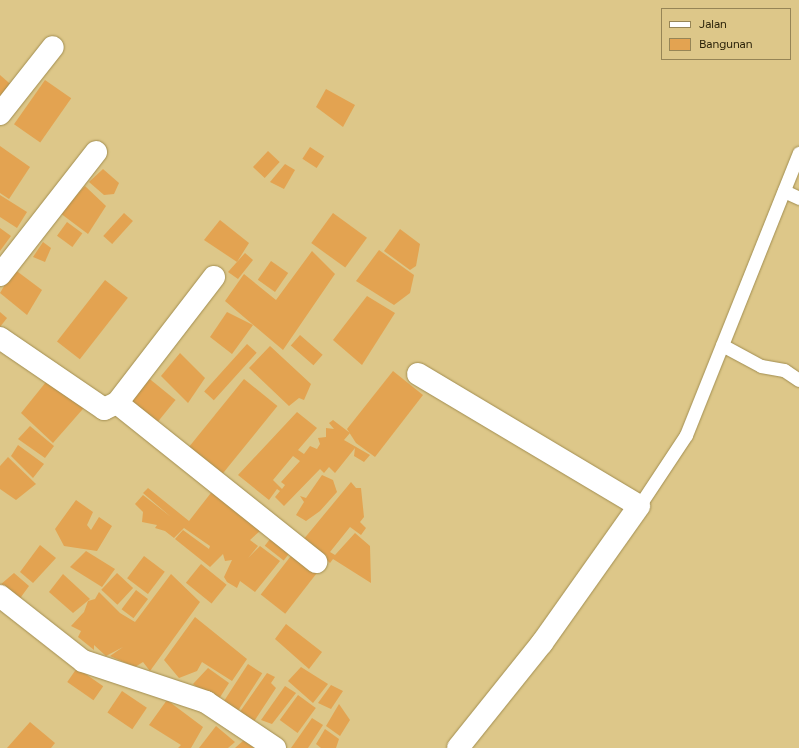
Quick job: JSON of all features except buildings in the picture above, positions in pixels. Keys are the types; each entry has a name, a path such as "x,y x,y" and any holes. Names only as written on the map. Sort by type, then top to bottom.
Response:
{"street":[{"path":"0,114 53,47"},
{"path":"0,275 96,152"},
{"path":"0,338 104,409 117,403 214,277"},
{"path":"418,374 639,506 542,643 458,748"},
{"path":"117,403 316,562"},
{"path":"0,596 83,661 206,702 274,748"}],"lane":[{"path":"639,506 686,435 799,153"},
{"path":"784,191 799,198"},
{"path":"722,345 761,366 784,370 799,380"}]}
